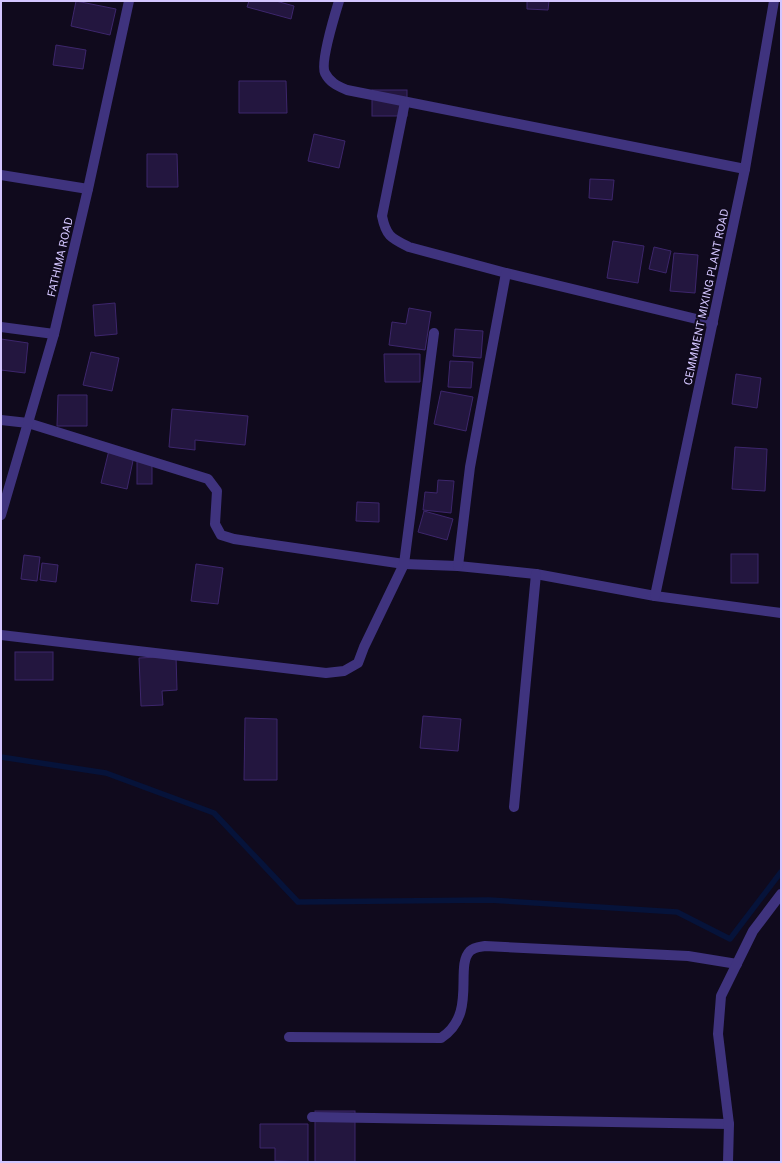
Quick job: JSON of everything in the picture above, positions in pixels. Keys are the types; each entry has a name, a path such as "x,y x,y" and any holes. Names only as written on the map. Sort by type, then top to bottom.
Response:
{"street":[{"name":"FATHIMA ROAD","path":"1,515 54,334 88,189 129,1"},
{"path":"339,1 326,51 324,72 332,83 347,90 745,168"},
{"name":"CEMMMENT MIXING PLANT ROAD","path":"655,596 745,168 774,1"},
{"path":"405,102 382,216 385,230 396,240 409,247 506,273 713,323"},
{"path":"1,175 88,189"},
{"path":"458,566 470,466 506,273"},
{"path":"1,327 54,334"},
{"path":"1,635 326,673 344,671 358,662 404,564 434,333"},
{"path":"1,420 28,423 208,479 217,491 215,524 221,535 253,542 404,564 458,566 536,574 655,596 781,613"},
{"path":"514,807 536,574"},
{"path":"728,1162 729,1124 718,1034 721,996 753,931 781,894"},
{"path":"289,1038 441,1038 449,1033 459,1018 464,998 466,963 469,952 475,948 484,946 688,956 737,964"},
{"path":"312,1117 729,1124"}],"building":[{"path":"76,1 116,9 110,35 71,26"},
{"path":"249,1 276,1 294,6 291,19 247,7"},
{"path":"527,1 549,1 548,10 527,9"},
{"path":"56,45 86,50 83,69 53,65"},
{"path":"239,81 286,81 287,113 239,113"},
{"path":"372,90 407,90 407,116 372,116"},
{"path":"314,134 345,141 339,168 308,161"},
{"path":"147,154 177,154 178,187 147,187"},
{"path":"590,179 614,180 612,200 589,198"},
{"path":"613,241 644,246 638,283 607,278"},
{"path":"654,247 671,251 666,273 649,269"},
{"path":"674,253 698,255 695,293 670,291"},
{"path":"115,303 117,334 95,336 93,305"},
{"path":"409,308 431,312 425,350 389,345 392,322 406,324"},
{"path":"455,329 483,331 481,358 453,356"},
{"path":"1,339 28,343 25,373 1,370"},
{"path":"91,352 119,358 112,391 83,385"},
{"path":"384,354 420,354 420,382 385,382"},
{"path":"450,361 473,362 471,388 448,387"},
{"path":"736,374 761,378 757,408 732,404"},
{"path":"441,391 473,397 466,431 434,424"},
{"path":"58,395 87,395 87,426 57,426"},
{"path":"172,409 248,416 245,445 195,440 195,450 169,447"},
{"path":"735,447 767,449 765,491 732,489"},
{"path":"109,450 134,456 127,489 101,483"},
{"path":"137,458 152,458 152,484 137,484"},
{"path":"438,480 454,481 451,513 423,510 425,492 437,493"},
{"path":"357,502 379,503 379,522 356,521"},
{"path":"424,511 453,519 447,540 418,532"},
{"path":"731,554 758,554 758,583 731,583"},
{"path":"24,555 40,557 37,581 21,579"},
{"path":"42,563 58,565 56,582 40,580"},
{"path":"196,564 223,568 218,604 191,601"},
{"path":"15,652 53,652 53,680 15,680"},
{"path":"176,656 177,690 162,691 163,705 141,706 139,658"},
{"path":"423,716 461,719 458,751 420,748"},
{"path":"245,718 277,719 277,780 244,780"},
{"path":"315,1111 355,1111 355,1162 315,1162"},
{"path":"260,1124 308,1124 308,1162 275,1161 275,1148 260,1148"}],"waterway":[{"path":"1,757 106,773 214,813 298,902 489,900 677,912 730,939 781,872"}]}
